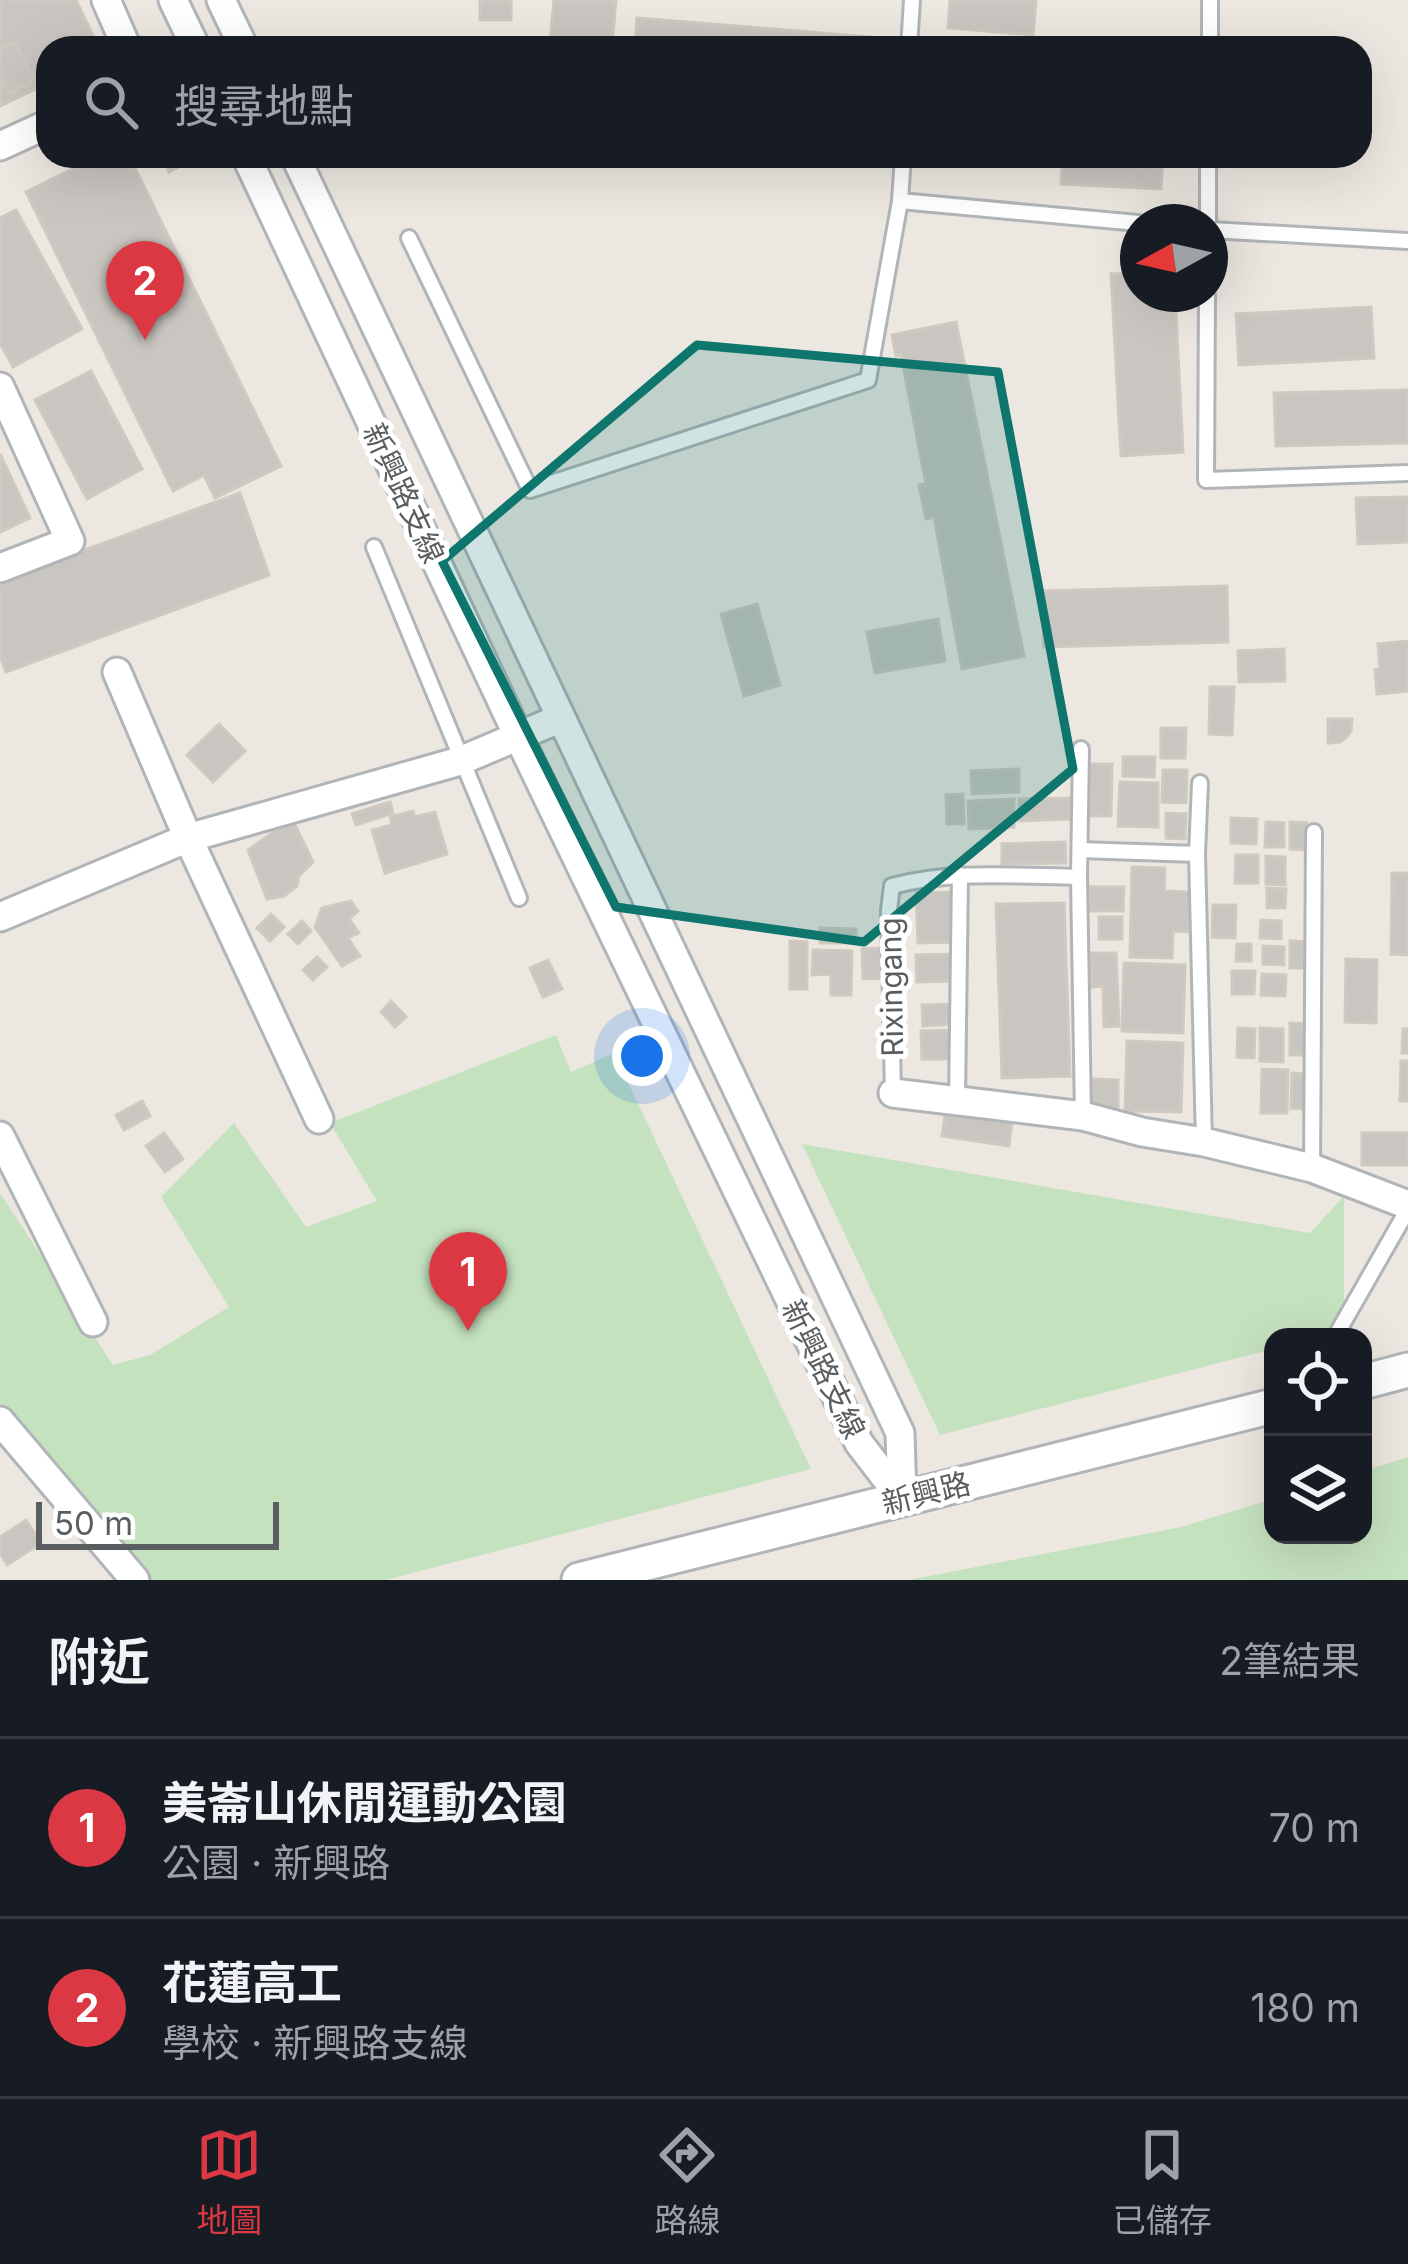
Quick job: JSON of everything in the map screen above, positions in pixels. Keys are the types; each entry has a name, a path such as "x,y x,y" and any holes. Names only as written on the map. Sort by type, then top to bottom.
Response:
{"street":[{"path":"106,0 122,36"},
{"path":"173,0 190,36"},
{"path":"221,0 238,36"},
{"path":"0,146 36,130"},
{"name":"新興路支線","path":"253,168 519,738 859,1443 902,1499"},
{"name":"新興路支線","path":"301,168 900,1433 902,1499"},
{"path":"0,387 70,541 0,568"},
{"path":"117,672 188,838 319,1119"},
{"path":"0,917 188,838 460,761 561,718"},
{"name":"Rixingang","path":"893,1094 1083,1116 1204,1142 1312,1168 1408,1207"},
{"path":"0,1136 93,1322"},
{"path":"1372,1380 1408,1370"},
{"name":"新興路","path":"579,1580 1264,1408"},
{"path":"0,1421 135,1580"}],"lane":[{"path":"910,36 912,0"},
{"path":"1210,0 1210,36"},
{"path":"409,238 530,490 868,380 900,201 901,168"},
{"path":"1208,168 1209,204"},
{"path":"900,201 1120,221"},
{"path":"1228,227 1408,241"},
{"path":"1207,312 1206,480 1408,473"},
{"path":"374,547 518,898"},
{"path":"1081,749 1083,1116"},
{"path":"1200,783 1197,854 1204,1142"},
{"path":"1312,1168 1313,832"},
{"path":"1080,850 1197,854"},
{"path":"957,1100 960,875"},
{"name":"Rixingang","path":"893,1094 892,886 960,875 1079,877"},
{"path":"1340,1328 1408,1207"}],"highlighted area":[{"path":"697,345 998,372 1073,769 864,942 616,907 442,561"}],"green space":[{"path":"556,1035 571,1072 614,1053 811,1469 386,1580 150,1580 0,1403 0,1193 113,1365 150,1355 229,1307 161,1197 234,1123 306,1227 377,1201 330,1123"},
{"path":"802,1144 1310,1233 1344,1196 1344,1328 1264,1328 1264,1351 940,1435"},
{"path":"1408,1457 1408,1580 909,1580 1181,1527 1264,1502 1264,1544 1372,1544 1372,1468"}],"building":[{"path":"0,0 76,0 93,36 36,36 36,89 0,106 0,75 10,93 34,80 14,42 0,49"},
{"path":"480,0 511,0 511,20 480,20"},
{"path":"554,0 616,0 613,36 550,36"},
{"path":"950,0 1036,0 1033,35 948,28"},
{"path":"637,18 859,36 636,36"},
{"path":"14,42 34,80 10,93 0,75 0,49"},
{"path":"75,168 135,168 281,466 215,498 204,475 173,491 26,192"},
{"path":"1062,168 1162,168 1161,189 1061,184"},
{"path":"16,210 82,329 13,367 0,343 0,218"},
{"path":"1111,274 1120,274 1120,312 1176,312 1183,452 1121,456"},
{"path":"1371,307 1374,358 1239,365 1236,314"},
{"path":"956,322 1024,656 962,669 934,517 926,519 919,485 926,484 901,355 896,356 892,335"},
{"path":"91,371 142,469 87,499 35,400"},
{"path":"1408,390 1408,443 1276,446 1274,393"},
{"path":"0,454 30,518 0,532"},
{"path":"240,493 269,575 6,672 0,656 0,581"},
{"path":"1408,497 1408,542 1358,544 1356,498"},
{"path":"1227,586 1228,642 1044,647 1042,591"},
{"path":"757,604 780,685 744,696 721,614"},
{"path":"938,619 945,661 875,673 867,632"},
{"path":"1408,641 1408,691 1377,694 1378,644"},
{"path":"1284,649 1285,681 1239,682 1238,651"},
{"path":"1210,687 1234,687 1232,735 1209,734"},
{"path":"1328,719 1352,719 1346,738 1328,743"},
{"path":"219,724 245,751 213,782 187,755"},
{"path":"1161,728 1186,728 1185,758 1161,758"},
{"path":"1123,757 1155,757 1154,777 1123,776"},
{"path":"1090,764 1112,764 1111,816 1089,816"},
{"path":"1019,769 1019,792 972,794 971,771"},
{"path":"1163,770 1187,770 1186,803 1162,802"},
{"path":"1120,782 1158,783 1158,827 1118,826"},
{"path":"963,794 964,824 947,824 946,795"},
{"path":"1069,798 1070,819 1019,821 1019,799"},
{"path":"1014,799 1014,827 969,829 968,801"},
{"path":"390,802 393,813 356,825 352,814"},
{"path":"413,811 415,817 435,812 447,854 385,873 372,830 392,825 390,817"},
{"path":"1166,813 1186,814 1185,839 1166,838"},
{"path":"1231,818 1257,819 1256,844 1231,843"},
{"path":"292,819 313,862 299,876 297,886 284,896 267,899 248,850"},
{"path":"1266,822 1284,823 1284,847 1265,847"},
{"path":"1290,822 1307,823 1306,850 1290,849"},
{"path":"1065,842 1066,863 1002,864 1002,844"},
{"path":"1236,855 1258,855 1258,883 1235,883"},
{"path":"1266,856 1285,857 1285,885 1266,884"},
{"path":"1132,867 1165,868 1164,891 1189,892 1188,932 1173,931 1172,958 1130,957"},
{"path":"1392,873 1408,873 1408,955 1391,954"},
{"path":"1090,887 1124,887 1123,911 1089,911"},
{"path":"1267,888 1286,889 1285,908 1267,908"},
{"path":"957,892 958,942 918,943 916,893"},
{"path":"351,901 358,911 349,919 359,933 348,938 360,956 342,966 315,927 322,908"},
{"path":"1064,903 1070,1076 1002,1078 996,904"},
{"path":"1213,905 1236,905 1235,938 1212,937"},
{"path":"271,914 284,927 270,941 257,928"},
{"path":"1099,917 1122,917 1122,939 1099,939"},
{"path":"1261,920 1281,921 1281,939 1260,938"},
{"path":"302,921 311,931 298,944 288,934"},
{"path":"820,928 856,929 856,943 820,943"},
{"path":"790,941 807,942 807,989 790,989"},
{"path":"1290,941 1309,942 1308,968 1290,968"},
{"path":"1237,944 1251,944 1251,961 1236,961"},
{"path":"1263,946 1284,947 1284,965 1263,964"},
{"path":"884,948 885,978 863,979 862,949"},
{"path":"813,950 852,951 851,995 831,995 831,974 812,975"},
{"path":"1091,953 1116,953 1119,1026 1104,1027 1103,986 1092,987"},
{"path":"955,954 956,981 917,982 916,955"},
{"path":"317,957 327,967 313,980 303,970"},
{"path":"1346,959 1377,960 1376,1023 1345,1022"},
{"path":"548,960 562,989 543,997 530,968"},
{"path":"1124,963 1185,965 1183,1033 1122,1031"},
{"path":"1232,971 1255,971 1254,994 1232,994"},
{"path":"1262,974 1286,975 1285,996 1261,995"},
{"path":"391,1001 406,1017 395,1027 381,1012"},
{"path":"955,1004 956,1024 923,1026 922,1005"},
{"path":"1290,1023 1307,1024 1306,1055 1290,1055"},
{"path":"1238,1028 1255,1029 1254,1058 1237,1057"},
{"path":"1260,1028 1283,1029 1283,1062 1260,1061"},
{"path":"1403,1029 1408,1029 1408,1053 1402,1053"},
{"path":"954,1030 955,1059 922,1059 921,1031"},
{"path":"1127,1041 1183,1043 1181,1112 1125,1111"},
{"path":"1401,1061 1408,1061 1408,1101 1400,1101"},
{"path":"1262,1069 1288,1070 1287,1113 1261,1113"},
{"path":"1292,1073 1306,1074 1305,1109 1291,1108"},
{"path":"1092,1079 1118,1080 1118,1109 1091,1108"},
{"path":"142,1101 150,1116 124,1130 116,1115"},
{"path":"946,1110 1012,1120 1009,1146 942,1136"},
{"path":"164,1133 183,1159 165,1172 146,1146"},
{"path":"1362,1133 1408,1133 1408,1165 1362,1165"},
{"path":"26,1520 41,1543 7,1565 0,1553 0,1537"}],"place":[{"name":"花蓮高工","path":"145,340"},
{"name":"美崙山休閒運動公園","path":"468,1331"}]}
